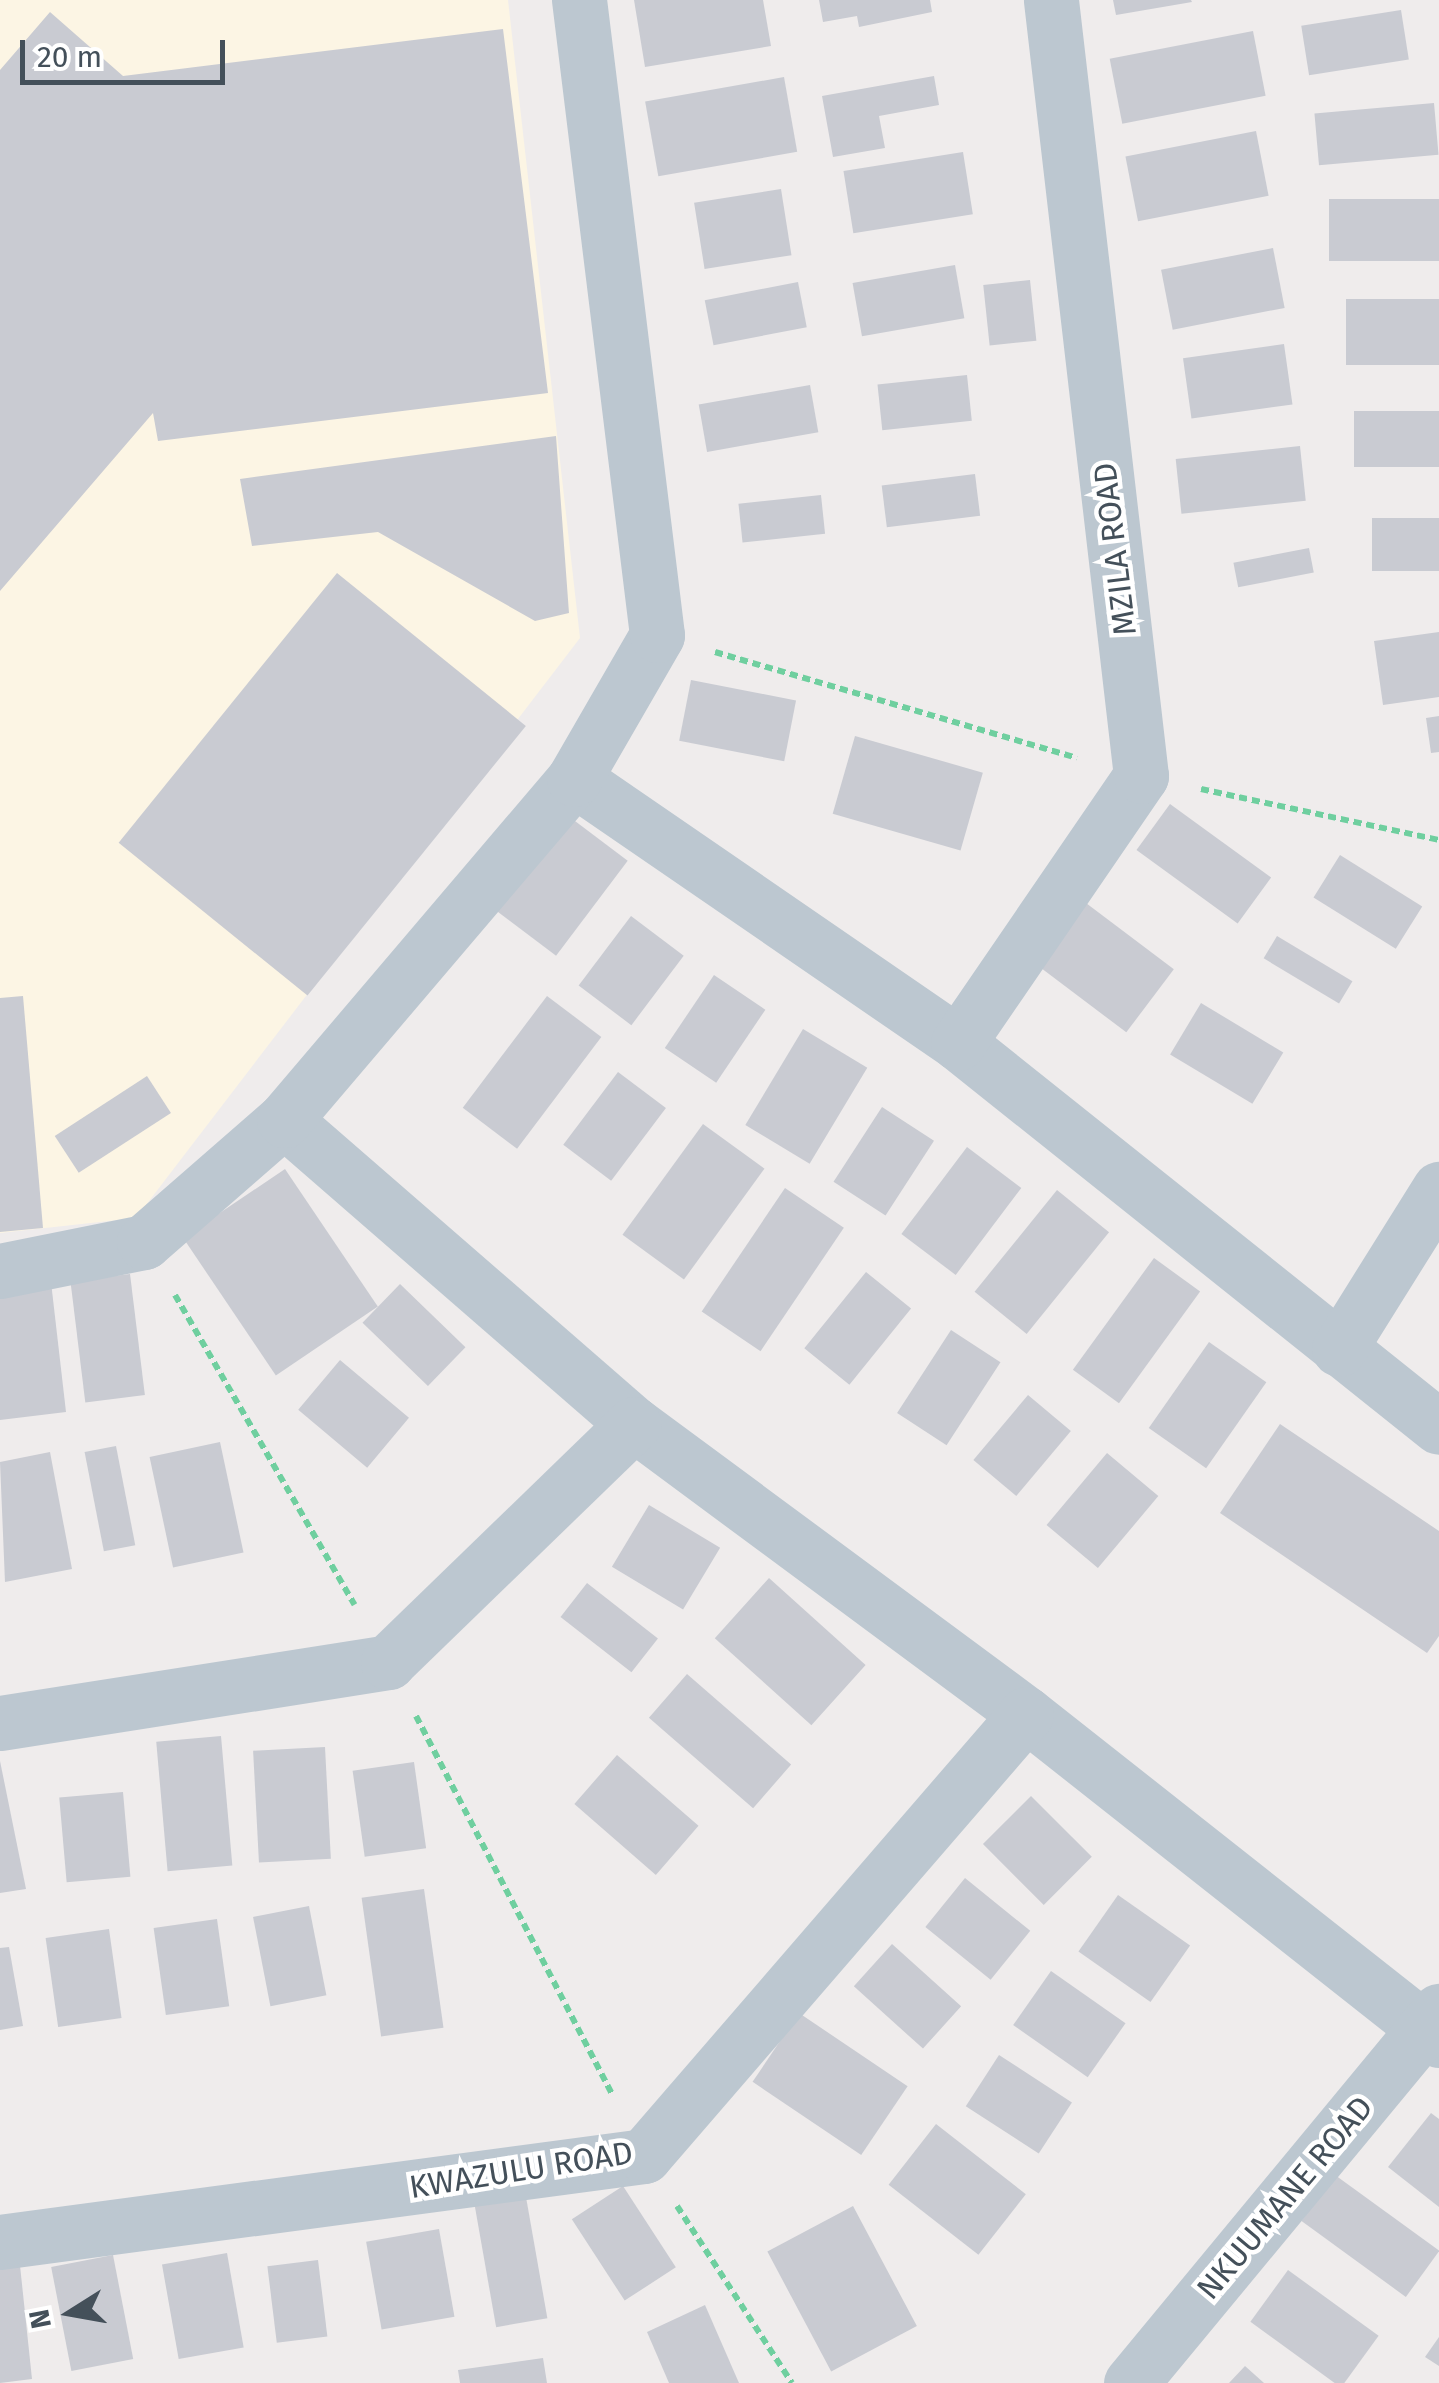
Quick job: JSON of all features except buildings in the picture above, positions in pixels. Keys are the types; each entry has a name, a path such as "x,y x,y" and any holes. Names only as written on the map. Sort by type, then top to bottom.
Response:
{"street":[{"path":"0,1271 144,1242 284,1120 574,780 658,636 579,0"},
{"name":"MZILA ROAD","path":"1051,0 1141,776"},
{"path":"958,1043 1141,776"},
{"path":"574,780 958,1043 1439,1427"},
{"path":"284,1120 634,1424 1026,1714 1434,2027"},
{"path":"1339,1349 1439,1189"},
{"path":"0,1723 388,1662 634,1424"},
{"name":"KWAZULU ROAD","path":"0,2242 644,2156 1026,1714"},
{"name":"NKUUMANE ROAD","path":"1131,2383 1434,2027"}],"path":[{"path":"658,636 1141,776 1439,840"},
{"path":"144,1242 388,1662 644,2156 792,2383"}],"shaded area":[{"path":"0,0 508,0 580,638 136,1218 0,1233"}]}
